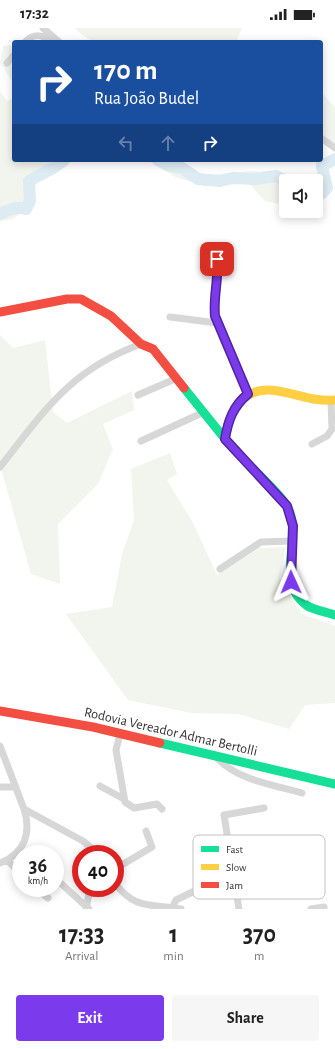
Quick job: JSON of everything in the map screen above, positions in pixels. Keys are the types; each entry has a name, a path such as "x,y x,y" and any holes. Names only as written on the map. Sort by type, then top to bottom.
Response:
{"main road":[{"path":"0,312 67,299 81,299 94,305 120,323 141,344 153,349 202,413 287,506 292,521 290,576 294,590 306,605 335,615"},
{"path":"225,439 230,415 236,406 248,394 264,389 274,389 313,400 333,401"},
{"name":"Rodovia Vereador Admar Bertolli","path":"0,711 58,720 335,784"},
{"path":"314,779 335,781"}],"street":[{"path":"43,28 57,40"},
{"path":"27,40 40,35 49,40"},
{"path":"7,63 12,57"},
{"path":"323,139 335,148"},
{"path":"215,251 218,276 214,310 217,323 248,394"},
{"path":"170,317 217,323"},
{"path":"0,467 48,406 70,384 100,362 141,344"},
{"path":"138,395 175,379"},
{"path":"312,444 326,436 332,429 333,401"},
{"path":"141,442 202,413"},
{"path":"220,568 260,542 292,541"},
{"path":"120,734 116,750 124,799"},
{"path":"0,746 27,818 26,834 22,845"},
{"path":"214,755 231,771 267,784 302,793"},
{"path":"100,786 124,799 129,806 136,808 157,804 162,809"},
{"path":"0,787 16,787"},
{"path":"227,835 224,815 264,808"},
{"path":"24,809 83,841 87,845"},
{"path":"124,864 152,847 146,831"},
{"path":"12,854 1,862 12,869"},
{"path":"64,887 87,909"},
{"path":"172,908 176,900 193,892"},
{"path":"87,909 89,897"},
{"path":"124,897 132,903 146,907 181,909"},
{"path":"237,899 239,909"},
{"path":"311,909 324,907"}],"shaded area":[{"path":"75,28 242,28 237,40 91,40"},
{"path":"12,45 12,81 0,63 3,46"},
{"path":"0,91 7,101 12,99 12,162 68,162 32,180 30,206 13,219 0,221"},
{"path":"323,94 335,107 335,144 323,137"},
{"path":"144,162 156,162 170,170 199,176 253,171 279,174 279,204 265,201 244,178 205,186 175,177 155,163"},
{"path":"0,335 13,348 45,340 53,412 67,423 132,391 134,410 103,424 113,449 98,484 58,524 60,584 31,574 0,465"},
{"path":"170,453 177,474 167,480 192,521 217,575 259,548 286,547 280,578 291,598 302,614 335,626 335,703 305,705 289,729 238,714 191,713 128,700 66,614 112,607 122,554 134,520 131,469"}],"waterway":[{"path":"323,192 327,188 322,166 335,159"},
{"path":"0,214 16,208 26,209 30,201 29,181 52,169 61,162"},
{"path":"162,162 167,165 182,168 198,179 220,181 232,178 255,179 276,176 279,177"}],"traffic: fast":[{"path":"184,388 225,439"},
{"path":"249,465 287,506 293,530 290,571 292,583 297,595 309,607 335,615"},
{"path":"160,743 335,784"}],"traffic: slow":[{"path":"249,465 225,439 230,418 240,402 247,396 266,390 285,392 320,400 335,400"}],"traffic: jam":[{"path":"0,312 67,299 81,299 111,316 141,344 153,349 184,388"},
{"path":"0,711 93,727 160,743"}],"route":[{"path":"217,259 218,285 214,310 215,316 248,394 236,406 230,415 225,439 254,473 282,499 287,506 293,526 290,576 291,582"}]}
